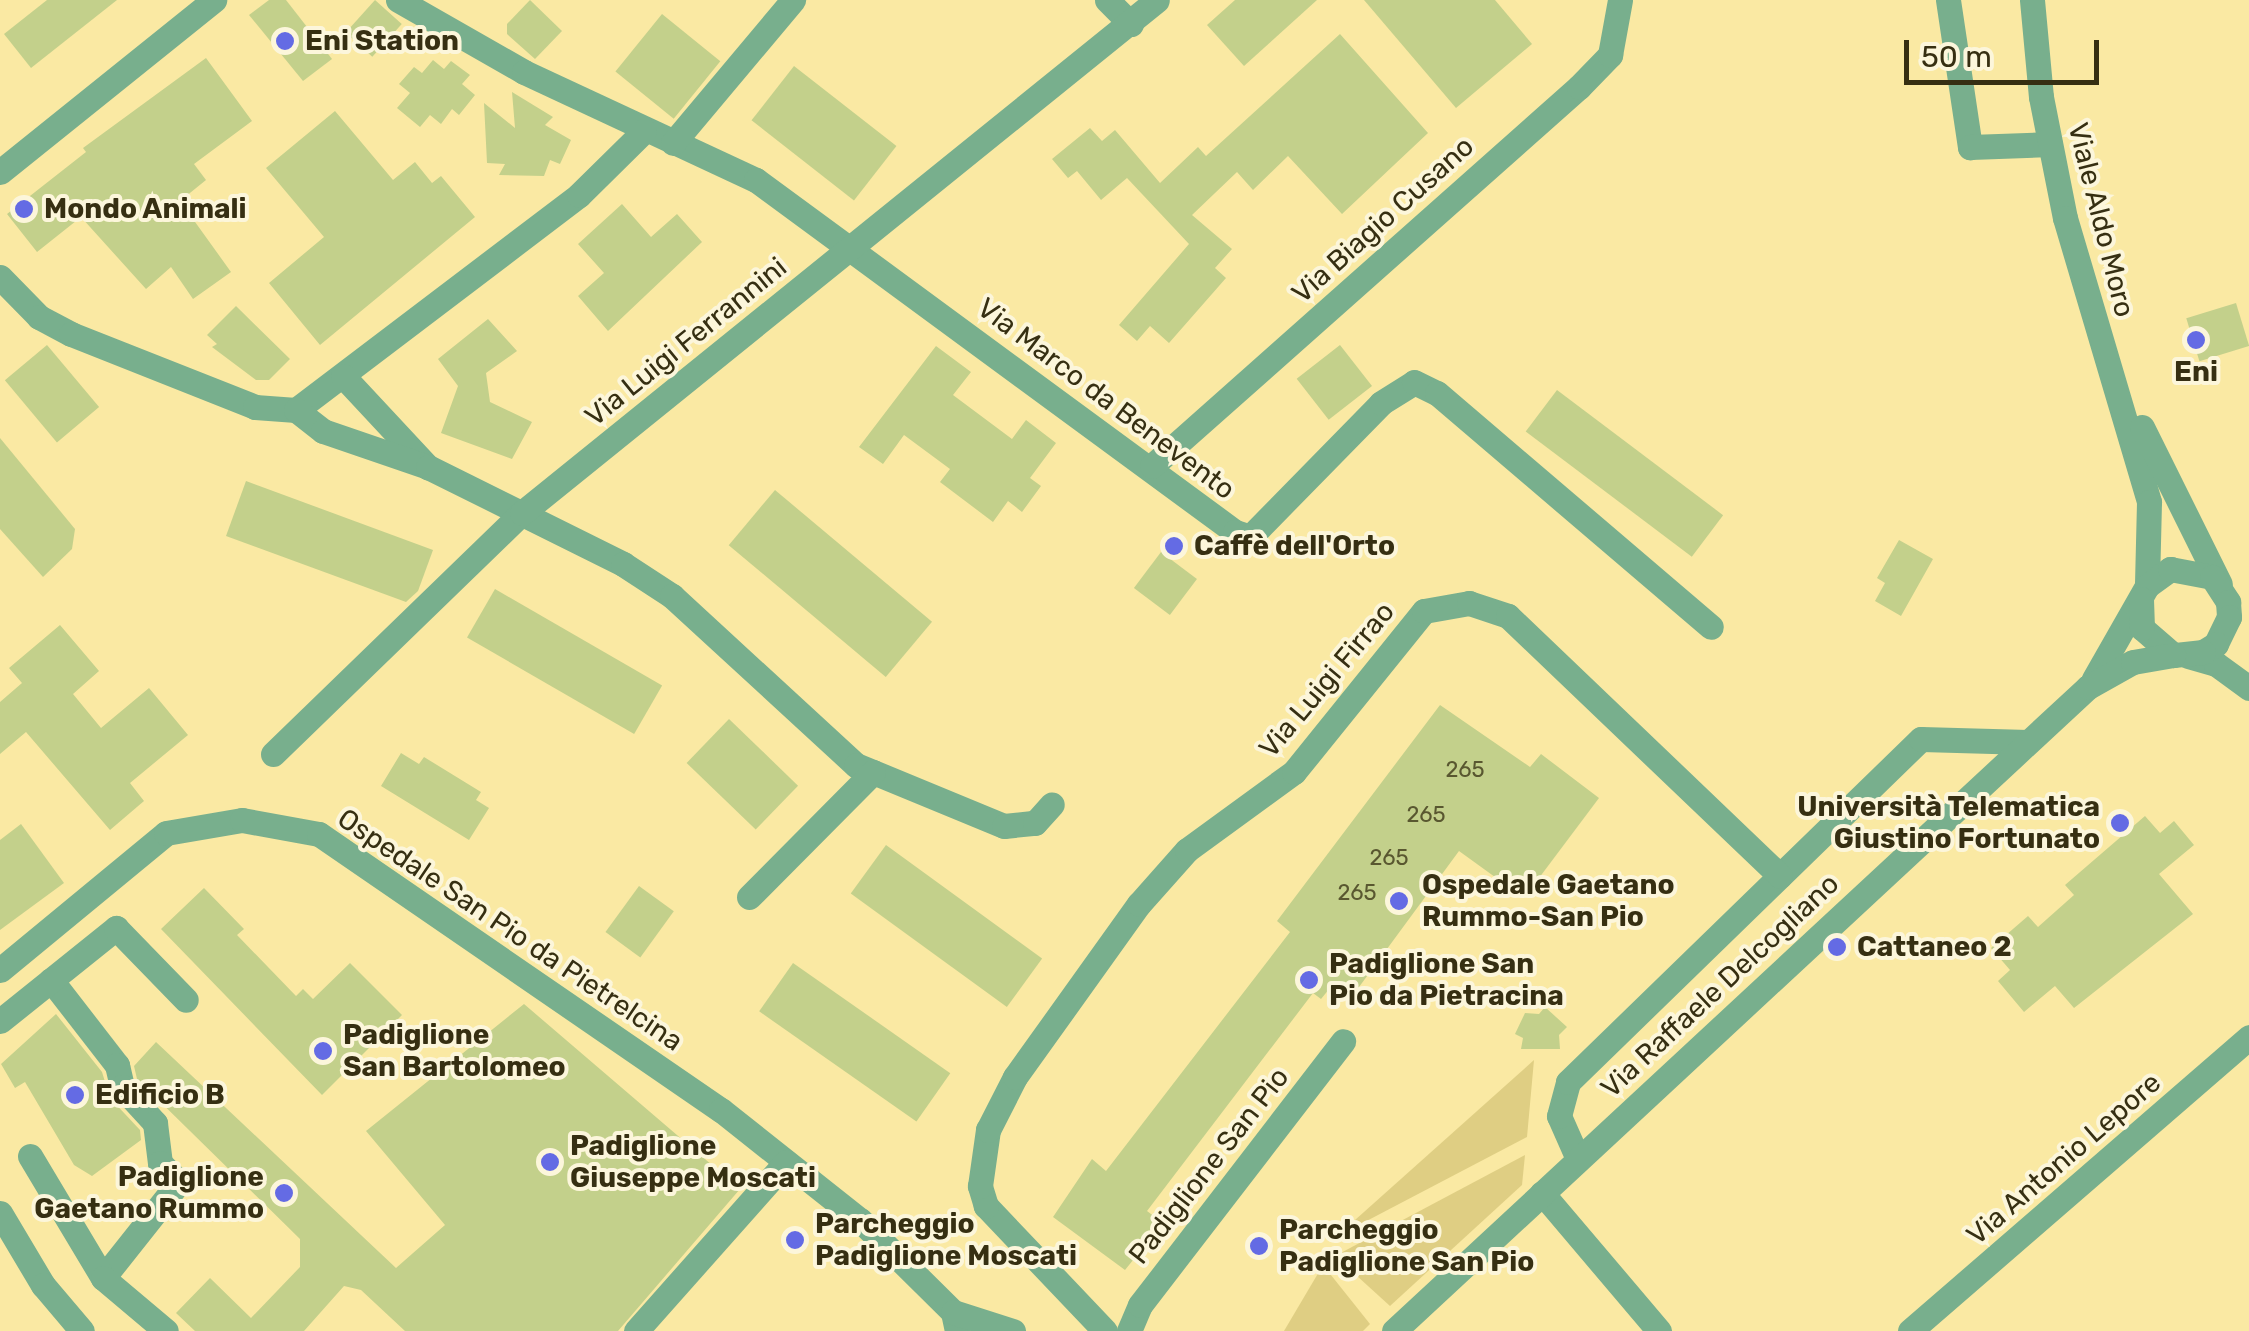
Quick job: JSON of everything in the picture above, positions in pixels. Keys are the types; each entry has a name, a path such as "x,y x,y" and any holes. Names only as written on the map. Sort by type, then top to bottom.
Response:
{"street":[{"path":"0,172 214,0"},
{"name":"Via Marco da Benevento","path":"398,0 644,130 756,180 1152,466 1236,532 1250,537 1381,403 1414,382 1437,393 1712,627"},
{"path":"673,143 793,0"},
{"path":"1107,0 1131,24"},
{"name":"Via Luigi Ferrannini","path":"273,754 522,512 1157,0"},
{"name":"Via Biagio Cusano","path":"1152,466 1579,87 1610,55 1620,0"},
{"path":"1948,0 1970,147 2050,144"},
{"name":"Viale Aldo Moro","path":"2032,0 2050,144 2149,502 2144,593 2149,640 2181,656 2216,664 2249,688"},
{"path":"296,410 579,195 644,130"},
{"path":"0,277 40,317 72,334 255,406 296,410 323,431 428,467 522,512 672,596 856,765 1004,826 1035,824 1052,804"},
{"path":"343,376 428,467"},
{"name":"Viale Aldo Moro","path":"2117,392 2142,426 2225,595"},
{"name":"Viale Aldo Moro","path":"2144,593 2184,567 2212,577 2249,628"},
{"name":"Via Raffaele Delcogliano","path":"2088,687 2144,593"},
{"path":"2181,656 2216,644 2225,595"},
{"name":"Via Luigi Firrao","path":"1104,1331 986,1206 980,1186 988,1130 1015,1076 1139,904 1188,850 1294,772 1424,611 1469,603 1508,616 1780,876"},
{"name":"Via Raffaele Delcogliano","path":"1394,1331 2088,687 2133,662 2181,656"},
{"path":"1578,1159 1558,1116 1568,1082 1921,740 2028,742"},
{"path":"748,897 872,772"},
{"name":"Ospedale San Pio da Pietrelcina","path":"0,970 166,834 242,820 318,834 484,944 786,1162 860,1220 955,1321 1013,1331"},
{"path":"0,1021 116,928 186,1000"},
{"path":"51,980 117,1065 122,1087 154,1123 160,1163 179,1182 103,1278"},
{"name":"Via Antonio Lepore","path":"1916,1329 2249,1037"},
{"name":"Padiglione San Pio","path":"1129,1331 1140,1305 1343,1041"},
{"path":"30,1156 103,1278 166,1331"},
{"path":"636,1331 786,1162"},
{"path":"1542,1192 1659,1331"},
{"path":"0,1213 43,1285 82,1331"}],"shaded area":[{"path":"1534,1060 1527,1137 1336,1237"},
{"path":"1525,1155 1522,1185 1390,1306 1335,1256"},
{"path":"1323,1265 1370,1324 1363,1331 1284,1331"}],"building":[{"path":"47,0 117,0 31,68 4,34"},
{"path":"269,0 286,0 332,59 303,81 249,15"},
{"path":"375,0 402,24 372,57 346,33"},
{"path":"530,0 562,31 535,59 507,34 507,24"},
{"path":"1235,0 1317,0 1244,66 1207,25"},
{"path":"1364,0 1495,0 1532,44 1456,108"},
{"path":"662,14 720,61 674,119 615,72"},
{"path":"1340,34 1428,133 1342,214 1288,156 1253,190 1237,172 1192,215 1232,249 1215,268 1226,278 1169,343 1150,326 1137,341 1119,325 1189,244 1127,178 1101,200 1077,171 1068,178 1052,159 1090,128 1102,141 1115,130 1160,183 1198,147 1206,156"},
{"path":"206,58 252,121 194,164 206,180 180,201 231,272 193,299 171,267 146,289 81,217 37,252 7,214 86,152 83,148"},
{"path":"433,60 444,69 451,61 470,75 462,84 475,95 459,115 452,109 441,124 430,115 420,127 397,108 410,93 399,84 414,67 422,73"},
{"path":"794,66 896,146 854,200 752,120"},
{"path":"512,92 553,117 545,125 571,140 560,164 550,160 544,176 499,175 505,164 487,163 484,103 515,128"},
{"path":"335,111 393,180 415,162 432,183 441,176 475,217 320,345 269,283 324,237 266,168"},
{"path":"622,204 651,237 677,214 702,242 608,331 578,296 604,273 578,244"},
{"path":"2236,303 2249,346 2199,361 2186,318"},
{"path":"236,306 290,359 269,380 256,380 212,347 217,344 207,335"},
{"path":"488,319 517,351 486,373 490,402 532,422 512,459 441,433 458,386 438,359"},
{"path":"47,345 99,407 57,442 5,380"},
{"path":"1340,345 1372,386 1329,420 1297,379"},
{"path":"936,346 971,372 953,395 1012,439 1026,420 1056,443 1030,478 1041,486 1022,512 1008,501 993,522 940,482 950,469 904,435 883,464 859,447"},
{"path":"1557,390 1723,515 1692,557 1526,432"},
{"path":"0,438 75,529 72,549 43,577 0,529"},
{"path":"246,481 433,550 418,591 406,602 226,536"},
{"path":"775,490 932,622 886,677 729,545"},
{"path":"1899,540 1933,559 1901,616 1875,601 1885,583 1877,578"},
{"path":"1161,552 1197,579 1170,615 1134,588"},
{"path":"495,589 662,686 634,734 467,637"},
{"path":"60,625 99,671 73,694 101,728 149,688 188,735 130,783 144,801 110,830 26,732 0,754 0,702 22,683 9,668"},
{"name":"Padiglione San Pio da Pietracina","path":"1440,705 1530,767 1541,754 1599,798 1524,898 1459,851 1348,1002 1330,988 1321,999 1313,993 1147,1211 1163,1223 1125,1270 1053,1217 1092,1159 1106,1171 1290,932 1277,921"},
{"path":"729,719 798,786 756,830 687,763"},
{"path":"401,753 419,764 424,757 481,792 476,800 489,808 469,840 381,786"},
{"path":"2145,816 2160,833 2174,821 2194,845 2159,874 2193,914 2074,1008 2055,986 2024,1012 1998,981 2010,970 1991,948 2028,916 2038,927 2074,895 2065,885"},
{"path":"21,824 64,883 0,930 0,840"},
{"path":"886,845 1042,958 1007,1007 851,894"},
{"path":"639,886 674,911 640,957 605,932"},
{"name":"Padiglione San Bartolomeo","path":"204,888 244,929 237,935 296,996 303,989 313,999 350,963 402,1015 322,1095 161,929"},
{"path":"793,963 950,1073 916,1121 759,1011"},
{"name":"Padiglione Giuseppe Moscati","path":"524,1004 740,1189 618,1331 405,1331 361,1290 344,1286 304,1331 195,1331 176,1313 210,1278 251,1318 300,1267 300,1239 137,1079 134,1066 156,1042 396,1268 445,1225 366,1131"},
{"path":"1545,1007 1567,1027 1559,1035 1560,1049 1521,1049 1523,1038 1515,1034 1525,1013 1539,1014"},
{"name":"Edificio B","path":"56,1014 102,1072 110,1098 140,1130 141,1140 92,1176 74,1165 25,1082 15,1088 1,1064"}],"place":[{"name":"Eni Station","path":"285,41"},
{"name":"Mondo Animali","path":"24,209"},
{"name":"Eni","path":"2196,340"},
{"name":"Caffè dell'Orto","path":"1174,546"},
{"name":"Università Telematica Giustino Fortunato","path":"2120,823"},
{"name":"Ospedale Gaetano Rummo-San Pio","path":"1399,901"},
{"name":"Cattaneo 2","path":"1837,947"},
{"name":"Padiglione San Pio da Pietracina","path":"1309,980"},
{"name":"Padiglione San Bartolomeo","path":"323,1051"},
{"name":"Edificio B","path":"75,1095"},
{"name":"Padiglione Giuseppe Moscati","path":"550,1162"},
{"name":"Padiglione Gaetano Rummo","path":"284,1193"},
{"name":"Parcheggio Padiglione Moscati","path":"795,1240"},
{"name":"Parcheggio Padiglione San Pio","path":"1259,1246"}]}
